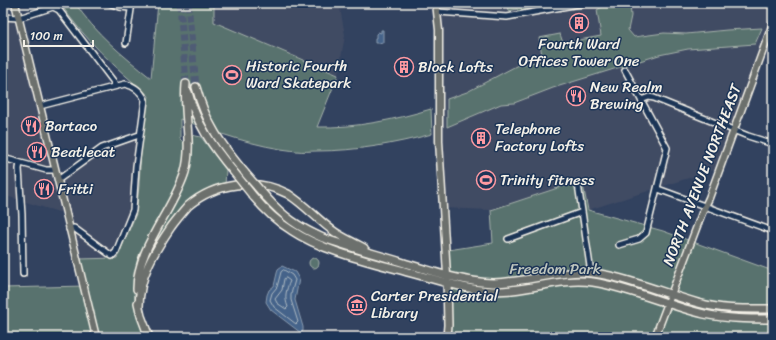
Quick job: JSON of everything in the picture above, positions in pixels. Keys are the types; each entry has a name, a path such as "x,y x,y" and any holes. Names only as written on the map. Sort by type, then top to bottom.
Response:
{"highway":[{"path":"149,337 141,316 137,284 141,264 182,180 187,160 188,137 185,95 186,84 198,121 209,141 233,172 253,196 278,221 292,231 315,243 360,259 447,283 483,290 505,291 559,283 588,282 619,288 717,316 773,319"},
{"path":"196,87 203,112 222,144 282,215 307,231 334,242 447,275 481,282 502,283 565,274 592,273 615,278 698,303 723,308 744,310 773,309"},
{"path":"139,307 141,286 149,263 176,221 188,206 216,190 227,186 260,186 272,188 288,194 334,232 377,254"},
{"path":"447,275 447,337"}],"main road":[{"path":"15,3 96,337"},
{"path":"436,3 439,30 439,141 447,275"},
{"name":"NORTH AVENUE NORTHEAST","path":"655,337 709,198 773,23"}],"street":[{"path":"108,3 120,7 131,6 126,43"},
{"path":"438,12 507,17 584,3"},
{"path":"3,17 19,18 53,7 59,10 113,81 115,86"},
{"path":"619,245 639,238 646,233 667,148 624,70"},
{"path":"40,106 125,84 132,86 142,94 145,103 139,135 133,210 116,252 112,256 74,228 69,229"},
{"path":"641,100 649,97 654,98 773,144"},
{"path":"58,180 102,148 139,135"},
{"path":"3,158 46,170 55,170"},
{"path":"20,163 23,274"},
{"path":"578,184 592,273"},
{"path":"658,189 773,231"},
{"path":"508,239 582,212"}],"shaded area":[{"path":"214,3 339,3 345,35 338,75 214,22"},
{"path":"435,3 773,3 773,17 720,168 588,210 582,180 491,210 443,208 437,11"},
{"path":"3,14 21,16 62,176 104,146 142,131 136,214 117,258 79,259 71,251 62,213 3,195"}],"green space":[{"path":"60,3 75,3 100,34 120,53 151,78 158,3 214,3 214,22 338,75 317,127 360,125 403,117 431,109 432,134 390,144 361,148 332,151 299,151 252,143 180,119 180,139 186,145 181,175 138,269 134,293 141,327 146,337 3,337 3,288 85,286 79,259 117,258 136,214 142,131 149,96 90,41"},
{"path":"508,3 561,3 518,11 517,9 509,11"},
{"path":"605,3 630,3 631,16 628,30 634,37 664,33 686,34 762,28 755,44 688,49 659,55 553,88 514,103 501,104 447,127 447,99 467,92 518,65 543,61 539,38 560,34 563,43 601,36 597,10 605,5"},
{"path":"191,135 201,137 226,170 225,185 188,204 144,271 143,263 177,195"},
{"name":"Freedom Park","path":"582,180 588,210 663,231 773,271 773,337 449,337 452,323 442,251 493,243 491,210"},
{"path":"314,258 319,263 314,268 309,263"}],"water":[{"path":"381,30 383,30 383,43 375,43 376,34 378,32 381,33"},
{"path":"282,266 295,272 299,279 295,300 303,327 303,331 301,333 271,310 266,302 269,290 274,286 278,269"}],"tunnel":[{"path":"180,3 186,84"},
{"path":"188,3 196,87"}],"place":[{"name":"Fourth Ward Offices Tower One","path":"579,23"},
{"name":"Block Lofts","path":"404,67"},
{"name":"Historic Fourth Ward Skatepark","path":"232,75"},
{"name":"New Realm Brewing","path":"576,96"},
{"name":"Bartaco","path":"31,126"},
{"name":"Telephone Factory Lofts","path":"481,138"},
{"name":"Beatlecat","path":"37,152"},
{"name":"Trinity fitness","path":"486,180"},
{"name":"Fritti","path":"44,189"},
{"name":"Carter Presidential Library","path":"357,305"}]}
